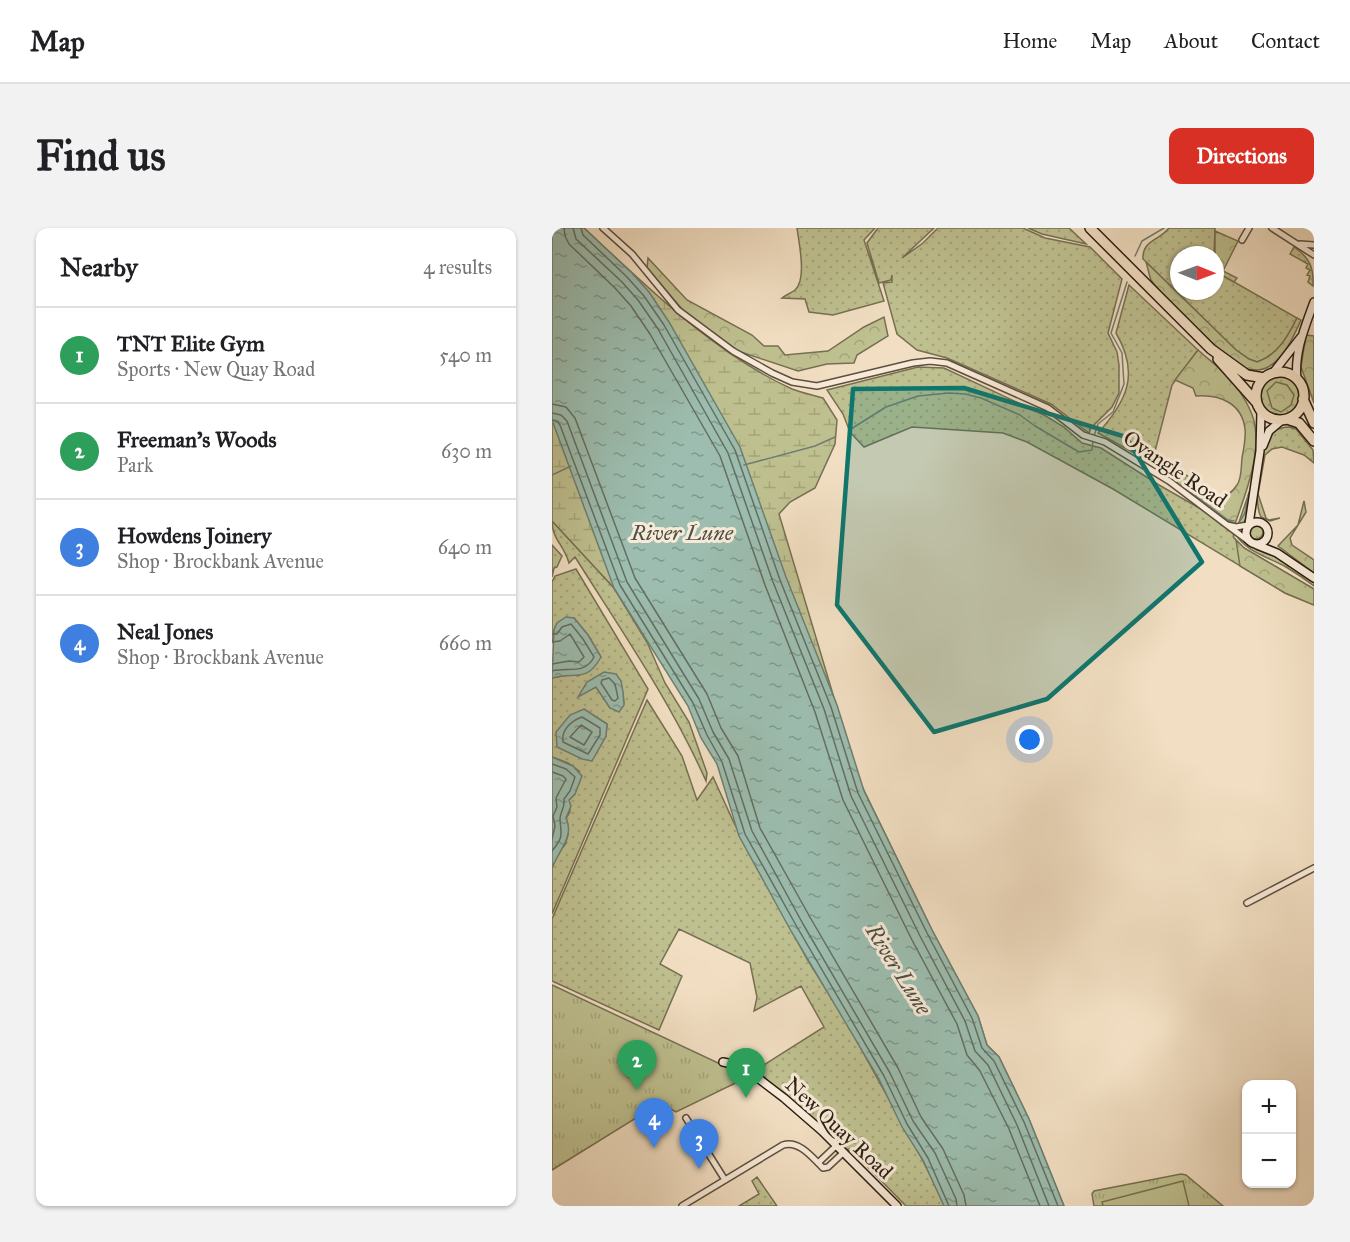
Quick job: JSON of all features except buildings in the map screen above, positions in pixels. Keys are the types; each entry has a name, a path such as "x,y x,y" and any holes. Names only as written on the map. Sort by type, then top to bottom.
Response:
{"highway":[{"path":"1090,228 1211,349 1270,418 1299,423 1314,441"},
{"path":"1211,349 1248,375 1268,376 1285,373 1297,380 1301,385 1314,423"},
{"path":"1259,407 1257,390 1268,376"},
{"path":"1285,420 1298,411 1304,399"}],"main road":[{"path":"1297,380 1296,362 1301,337 1314,302"},
{"path":"1268,376 1301,337"},
{"path":"1259,407 1260,451 1249,525 1245,531 1247,540 1277,553 1314,578"},
{"path":"1260,451 1269,431 1285,420"},
{"path":"1254,493 1256,510 1267,528 1277,553"},
{"path":"1249,525 1255,522 1262,523"},
{"path":"1256,544 1262,543 1268,535"},
{"name":"New Quay Road","path":"723,1062 742,1066 761,1079 837,1145 897,1206"}],"street":[{"name":"Ovangle Road","path":"603,228 632,254 678,310 733,351 772,373 792,382 817,386 913,363 930,361 947,363 1048,408 1086,437 1103,441 1169,481 1247,540"},
{"path":"1242,240 1249,228"},
{"path":"1272,228 1314,255"},
{"path":"1300,244 1314,245"},
{"name":"Ovangle Road","path":"1227,525 1236,527 1249,525"},
{"path":"1247,903 1314,868"},
{"path":"686,1118 725,1180"},
{"path":"682,1206 783,1144 792,1142 799,1145 823,1168 828,1167 844,1152"},
{"path":"818,1163 837,1145"}],"highlighted area":[{"path":"964,388 1126,437 1202,562 1047,699 934,732 837,605 853,389"}],"green space":[{"path":"584,228 656,295 708,338 763,374 792,389 823,398 837,420 835,444 815,488 790,502 779,514 858,778 932,930 978,1016 987,1045 999,1057 1029,1119 1064,1206"},
{"path":"797,228 875,228 864,240 884,301 833,315 809,312 805,299 782,298 795,290 801,278"},
{"path":"878,228 934,228 902,258 923,243 938,228 1023,228 1045,238 1090,247 1122,279 1108,333 1117,352 1119,365 1119,393 1112,407 1091,428 1089,433 1051,404 947,358 917,350 897,334 883,283 892,282 892,275 891,280 879,283 867,243"},
{"path":"1028,228 1069,228 1086,244 1042,234"},
{"path":"1169,228 1215,228 1214,246 1170,246 1170,285 1143,259 1143,253 1148,244"},
{"path":"1215,231 1238,241 1224,269 1224,246 1215,246"},
{"path":"1294,247 1310,263 1313,286 1308,282 1310,276 1307,275 1310,270 1306,268 1308,264 1290,254"},
{"path":"648,258 687,300 752,335 764,346 778,346 785,355 828,351 864,327 884,317 888,336 857,355 854,363 827,364 798,371 738,351 687,315 647,268"},
{"path":"1146,262 1170,285 1170,300 1185,300 1236,350 1257,362 1277,350 1297,318 1301,320 1285,351 1273,364 1258,370 1246,369 1210,341 1168,300 1151,280"},
{"path":"1224,272 1237,278 1234,282 1224,276"},
{"path":"1224,276 1297,318 1277,350 1264,359 1257,362 1236,350 1185,300 1224,300"},
{"path":"1129,285 1198,350 1172,385 1152,463 1098,433 1116,410 1127,386 1127,361 1116,333"},
{"path":"1306,335 1314,336 1314,403 1301,367"},
{"path":"1198,350 1232,381 1246,402 1254,420 1256,438 1254,463 1235,524 1224,519 1177,482 1182,472 1218,498 1226,496 1233,490 1241,475 1245,432 1239,413 1228,402 1213,397 1196,396 1193,388 1175,380"},
{"path":"552,365 647,642 614,588 552,521"},
{"path":"918,367 944,368 1044,415 1064,427 1082,443 1101,448 1201,509 1233,532 1234,538 1244,548 1314,589 1314,605 1285,593 1113,489 1027,442 1003,433 912,427 864,447 850,432 843,414 827,390"},
{"path":"1280,377 1293,383 1299,396 1293,409 1280,415 1267,409 1261,396 1267,383"},
{"path":"1276,382 1287,385 1294,395 1291,405 1281,412 1272,408 1267,391"},
{"path":"1289,427 1296,429 1313,450 1314,463 1304,455 1282,447 1272,449 1265,455 1258,494 1266,518 1269,520 1280,518 1270,521 1261,517 1258,509 1257,498 1259,472 1270,437 1275,431"},
{"path":"1251,487 1246,519 1243,524 1238,525"},
{"path":"1304,501 1306,512 1298,525"},
{"path":"552,521 614,588 647,642 665,683 689,722 707,773 706,781 677,723 627,639 575,557 569,563 554,533"},
{"path":"1253,525 1259,525 1263,532 1259,539 1253,539 1249,535 1249,529"},
{"path":"1298,525 1290,538 1292,545 1314,560 1314,573 1278,546"},
{"path":"1235,533 1249,546 1274,554 1314,583 1314,586 1286,567 1245,545"},
{"path":"1236,540 1244,548 1314,589 1314,605 1285,593 1240,566"},
{"path":"552,545 562,556 557,567 554,568 552,577"},
{"path":"576,569 648,689 552,914 552,868 568,835 566,818 570,812 569,800 575,794 579,771 568,763 552,757 552,678 571,674 578,676 601,657 588,635 574,618 554,630 552,643 552,582 555,576","holes":["616,674 620,681 624,704 610,708 596,687 589,690","584,710 607,724 606,736 592,760"]},
{"path":"647,700 682,756 697,800 713,777 734,823 807,959 845,1020 923,1161 945,1206 906,1206 856,1155 842,1146 756,1070 824,1027 801,986 754,1011 757,997 750,963 679,929 660,964 682,976 659,1030 552,981 552,919"},
{"path":"552,985 748,1077 676,1112 660,1103 552,1170"},
{"path":"1181,1174 1186,1175 1223,1206 1094,1206 1092,1194 1094,1191"},
{"path":"757,1177 777,1206 739,1206 759,1194 752,1181"},
{"path":"1183,1181 1189,1206 1103,1206 1102,1202"}],"water":[{"name":"River Lune","path":"552,228 584,228 649,292 669,322 740,447 786,577 837,705 864,791 932,930 978,1016 987,1045 999,1057 1029,1119 1064,1206 944,1206 923,1160 902,1127 879,1079 791,931 739,836 717,764 701,738 688,706 614,588 552,420"},
{"path":"566,617 574,618 588,635 601,657 596,665 585,674 552,678 554,630 557,623"},
{"path":"604,672 616,674 621,681 624,705 619,712 610,708 596,687 578,697 587,682"},
{"path":"584,709 607,724 606,736 592,761 582,759 557,747 556,732 570,715"},
{"path":"552,757 573,766 582,776 575,794 569,800 571,806 566,818 567,838 552,868"}],"waterway":[{"path":"1135,256 1142,241 1164,228"},
{"path":"1094,436 1098,424 1113,412 1124,384 1122,353 1111,333 1127,282"},
{"path":"1314,345 1314,372"},
{"path":"851,429 886,407 918,396 949,393 981,398 1020,415 1079,452 1092,450 1093,441"},
{"path":"744,465 815,446 835,437"},
{"path":"552,475 571,466"},
{"path":"1181,485 1228,520 1234,521"},
{"path":"1240,521 1245,513 1248,495"}],"place":[{"name":"Freeman's Woods","path":"637,1090"},
{"name":"TNT Elite Gym","path":"746,1098"},
{"name":"Neal Jones","path":"654,1148"},
{"name":"Howdens Joinery","path":"699,1169"}]}
